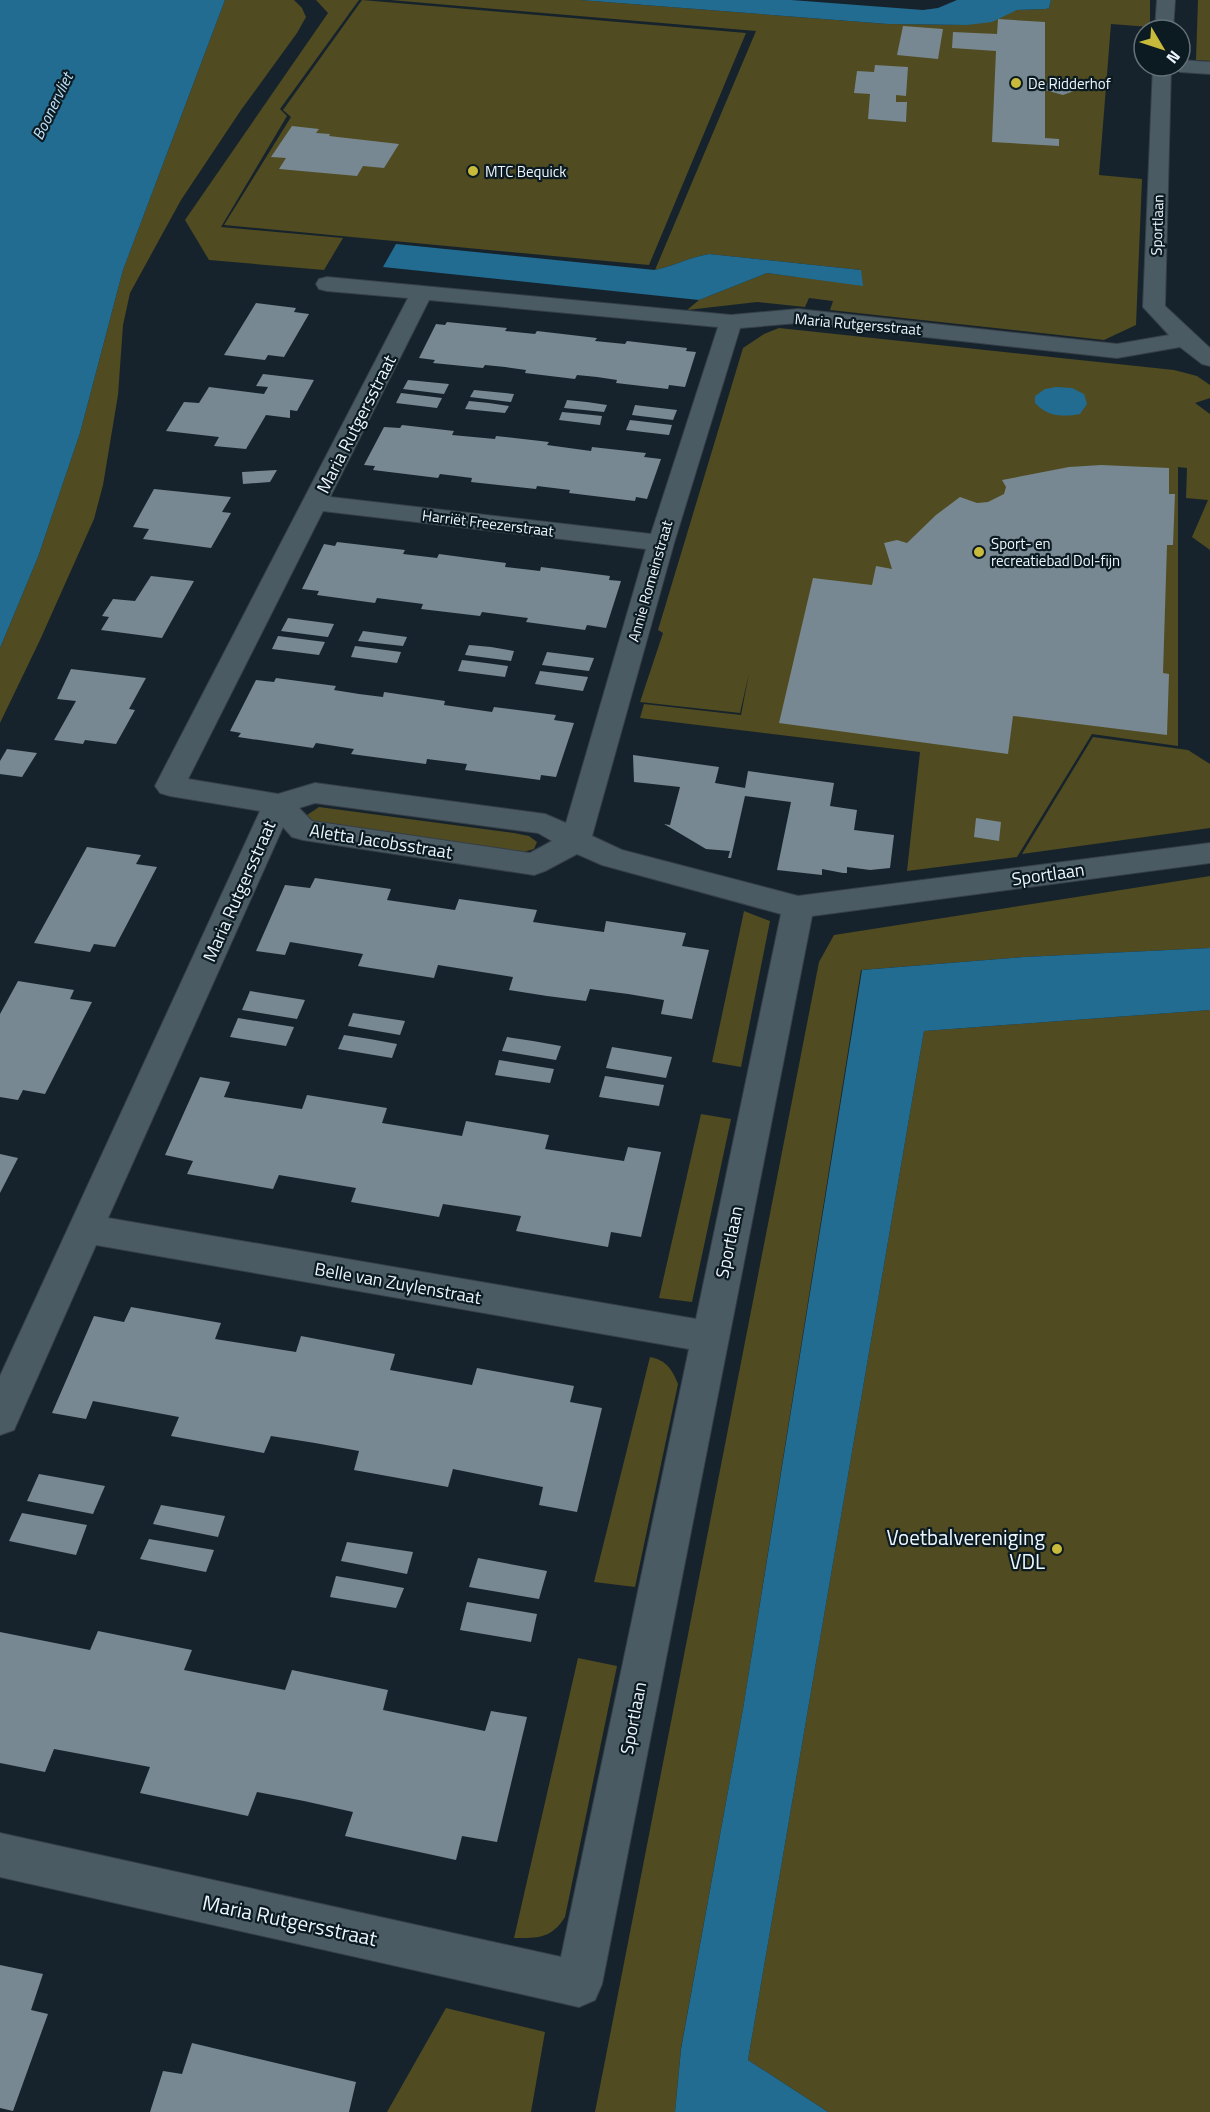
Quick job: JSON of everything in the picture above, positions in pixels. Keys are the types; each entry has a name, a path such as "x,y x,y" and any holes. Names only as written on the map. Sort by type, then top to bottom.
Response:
{"street":[{"path":"1165,18 1166,0"},
{"path":"1192,67 1210,68"},
{"name":"Sportlaan","path":"1162,78 1154,307 1185,339 1210,359"},
{"name":"Maria Rutgersstraat","path":"327,284 731,322 798,316 1117,351 1185,339"},
{"name":"Maria Rutgersstraat","path":"0,1418 278,804 170,786 422,293"},
{"name":"Annie Romeinstraat","path":"576,841 661,543 731,322"},
{"name":"Harriët Freezerstraat","path":"316,503 661,543"},
{"name":"Aletta Jacobsstraat","path":"576,841 534,864 303,830 278,804 315,793 545,824 614,858 798,907"},
{"name":"Sportlaan","path":"579,1984 798,907 1210,853"},
{"name":"Belle van Zuylenstraat","path":"87,1229 710,1337"},
{"name":"Maria Rutgersstraat","path":"0,1856 579,1984"}],"shaded area":[{"path":"225,0 294,0 302,8 306,17 181,200 130,293 123,325 118,395 103,485 94,519 0,723 0,648 38,557 80,433 123,270"},
{"path":"316,0 359,0 280,109 287,116 221,227 343,238 324,270 209,260 185,220 328,13"},
{"name":"MTC Bequick","path":"362,0 746,33 649,265 224,225 291,117 283,110"},
{"path":"390,0 580,0 888,24 967,25 1017,10 1046,9 1049,8 1051,0 1150,0 1150,18 1132,18 1132,26 1111,24 1099,175 1142,179 1136,325 1104,340 830,310 833,301 809,298 805,307 757,302 687,310 699,300 767,273 798,277 861,270 709,254 655,270 756,31"},
{"path":"1198,0 1210,0 1210,61 1196,60"},
{"name":"Sport- en recreatiebad Dol-fijn","path":"779,328 1174,370 1197,376 1210,385 1210,398 1195,403 1210,414 1210,550 1192,537 1208,500 1186,498 1187,468 1178,467 1178,746 1092,734 1017,857 907,871 920,752 640,718 644,704 741,715 749,673 740,713 640,702 663,633 658,630 743,348 764,334"},
{"path":"1093,737 1188,750 1210,764 1210,828 1022,854"},
{"path":"319,807 514,833 529,836 537,842 534,849 523,852 310,824 307,815"},
{"path":"1210,876 1210,948 1024,957 861,970 743,1709 681,2048 675,2112 595,2112 819,962 834,935"},
{"path":"744,911 770,921 741,1067 712,1062"},
{"name":"Voetbalvereniging VDL","path":"1210,1010 1210,2112 828,2112 748,2060 924,1031"},
{"path":"701,1114 731,1119 692,1302 659,1298"},
{"path":"650,1357 668,1366 678,1384 635,1587 594,1582"},
{"path":"578,1658 617,1666 565,1917 554,1930 543,1936 514,1938"},
{"path":"446,2008 545,2032 531,2112 387,2112"}],"water":[{"name":"Boonervliet","path":"0,0 225,0 123,270 80,433 38,557 0,648"},
{"path":"580,0 791,0 923,10 938,8 957,0 1051,0 1049,8 1046,9 1017,10 992,22 967,25 888,24"},
{"path":"396,244 655,270 709,254 861,270 863,286 767,273 699,300 383,267"},
{"path":"1072,388 1084,394 1087,404 1080,414 1056,415 1045,411 1035,403 1035,396 1045,389"},
{"path":"1210,948 1210,1010 924,1031 748,2060 828,2112 675,2112 681,2049 743,1709 862,970 1024,957"}],"building":[{"path":"998,19 1045,22 1045,84 1053,81 1065,82 1073,86 1074,91 1063,95 1045,90 1045,138 1059,139 1059,146 992,142 996,51 952,48 953,32 997,34"},
{"path":"903,26 943,29 938,59 897,55"},
{"path":"875,65 908,67 906,96 896,95 896,102 907,102 906,122 868,119 870,94 854,93 857,71 874,72"},
{"path":"292,126 319,129 316,133 330,134 329,136 399,144 384,168 363,166 357,176 279,169 286,158 271,157"},
{"path":"256,303 296,308 294,312 309,314 284,357 268,355 265,360 224,355"},
{"path":"447,322 507,328 505,331 535,334 537,331 597,338 595,341 625,344 627,341 687,348 686,351 696,352 685,387 669,385 668,389 616,383 617,380 597,377 577,375 575,379 525,373 526,370 505,367 485,365 483,368 433,363 435,360 419,358 436,324 445,325"},
{"path":"263,374 314,380 297,411 290,410 290,418 266,415 246,449 214,446 219,437 166,431 184,402 199,403 209,387 264,394 268,387 256,386"},
{"path":"408,380 449,384 444,394 403,389"},
{"path":"474,390 514,394 511,402 470,397"},
{"path":"401,393 442,398 437,408 396,403"},
{"path":"567,400 607,405 604,412 564,408"},
{"path":"469,401 509,406 505,413 465,409"},
{"path":"635,405 677,410 673,420 632,415"},
{"path":"562,412 602,416 600,425 559,420"},
{"path":"630,420 672,425 669,435 626,430"},
{"path":"402,425 454,431 452,435 495,439 496,436 549,442 547,445 591,451 592,447 646,453 644,457 661,459 647,499 636,497 635,501 569,493 570,490 537,486 536,489 471,482 472,478 440,474 438,478 373,470 375,466 364,465 384,427 400,428"},
{"path":"1101,465 1169,468 1169,494 1175,494 1173,545 1167,545 1163,673 1169,674 1167,735 1013,716 1008,754 779,723 813,578 872,585 876,566 892,569 884,543 897,540 907,543 936,515 960,497 977,503 988,502 1004,494 1006,487 1002,480 1069,467"},
{"path":"277,470 270,482 243,484 242,472"},
{"path":"154,489 231,497 222,512 231,513 211,548 143,539 149,529 133,527"},
{"path":"337,542 405,550 403,554 437,558 439,554 506,563 505,567 540,571 541,567 610,576 609,580 621,581 606,628 587,625 585,630 526,622 528,618 482,612 480,616 421,609 423,604 377,598 375,603 317,595 319,591 302,589 324,544 335,546"},
{"path":"151,576 194,581 162,638 101,630 109,617 102,616 113,599 135,601"},
{"path":"288,618 334,624 328,637 281,631"},
{"path":"363,631 407,637 403,646 358,641"},
{"path":"278,636 325,642 319,655 272,649"},
{"path":"469,645 514,651 511,661 465,655"},
{"path":"355,646 401,652 397,663 351,657"},
{"path":"547,652 594,658 589,671 542,665"},
{"path":"462,660 508,666 505,677 458,671"},
{"path":"71,669 146,678 129,709 135,710 116,744 85,740 83,744 54,740 76,701 57,699"},
{"path":"540,671 588,677 583,691 535,684"},
{"path":"276,678 336,686 334,690 359,694 383,697 384,692 445,701 444,705 492,712 494,707 556,715 554,720 574,723 556,777 541,775 540,780 465,770 467,764 427,759 426,764 351,754 354,749 316,743 313,748 238,737 241,733 230,731 256,680 274,682"},
{"path":"7,749 37,753 22,777 0,774 0,761"},
{"path":"633,755 719,767 715,783 745,788 748,771 834,783 830,806 857,810 854,830 894,835 890,868 870,870 847,867 847,873 822,869 822,875 777,870 791,802 745,796 731,858 728,858 730,851 706,849 664,824 670,825 680,787 634,782"},
{"path":"976,818 1001,822 999,841 974,837"},
{"path":"87,847 141,855 136,864 157,867 115,947 94,944 90,952 34,943"},
{"path":"315,878 391,889 387,900 455,910 459,899 537,910 533,922 604,932 606,921 686,933 682,946 709,950 692,1019 661,1014 664,1000 628,994 590,989 586,1001 547,996 509,990 513,977 438,965 434,978 358,966 363,954 290,942 285,955 256,951 285,885 310,888"},
{"path":"18,981 74,990 70,999 92,1002 45,1094 23,1090 18,1100 0,1097 0,1014"},
{"path":"250,991 305,1000 297,1019 242,1010"},
{"path":"353,1013 405,1021 400,1035 348,1026"},
{"path":"238,1018 294,1027 286,1046 230,1037"},
{"path":"344,1035 397,1044 392,1058 338,1049"},
{"path":"507,1037 561,1046 556,1060 502,1051"},
{"path":"612,1047 672,1057 666,1078 606,1068"},
{"path":"499,1060 554,1069 550,1083 495,1075"},
{"path":"605,1076 664,1085 659,1106 599,1097"},
{"path":"200,1077 230,1082 224,1097 302,1109 307,1095 387,1108 382,1123 462,1136 466,1121 549,1135 545,1149 624,1161 628,1147 661,1152 641,1237 611,1232 608,1247 516,1231 521,1216 443,1204 439,1217 351,1202 356,1188 279,1175 273,1189 187,1174 193,1161 165,1155"},
{"path":"0,1154 18,1158 0,1193"},
{"path":"131,1307 221,1323 215,1339 296,1352 301,1336 395,1354 390,1370 472,1385 477,1368 574,1386 570,1402 602,1408 577,1512 539,1505 543,1487 453,1469 448,1487 354,1470 359,1451 271,1436 264,1453 171,1436 179,1417 93,1401 86,1419 52,1413 94,1316 124,1322"},
{"path":"39,1474 105,1486 93,1514 27,1501"},
{"path":"161,1505 225,1516 218,1537 153,1524"},
{"path":"22,1513 87,1525 76,1555 9,1541"},
{"path":"149,1539 214,1550 206,1572 140,1559"},
{"path":"347,1542 413,1552 407,1574 341,1561"},
{"path":"478,1558 547,1571 539,1599 469,1587"},
{"path":"336,1576 404,1588 396,1608 330,1597"},
{"path":"467,1602 537,1614 531,1642 460,1630"},
{"path":"98,1631 192,1650 184,1670 285,1690 292,1670 388,1690 383,1710 485,1731 491,1711 527,1717 497,1842 462,1836 456,1860 345,1836 353,1812 304,1801 257,1792 248,1816 140,1793 150,1767 54,1749 45,1772 0,1763 0,1632 90,1650"},
{"path":"0,1965 43,1974 31,2010 48,2014 13,2111 0,2108"},
{"path":"192,2043 356,2082 349,2112 150,2112 163,2071 182,2074"}],"place":[{"name":"De Ridderhof","path":"1016,83"},
{"name":"MTC Bequick","path":"473,171"},
{"name":"Sport- en recreatiebad Dol-fijn","path":"979,552"},
{"name":"Voetbalvereniging VDL","path":"1057,1549"}]}
